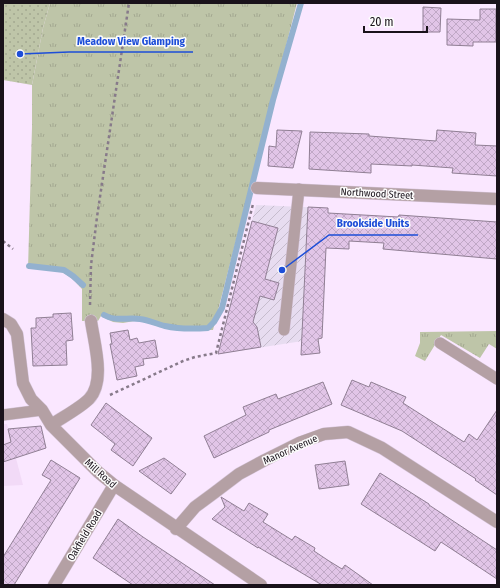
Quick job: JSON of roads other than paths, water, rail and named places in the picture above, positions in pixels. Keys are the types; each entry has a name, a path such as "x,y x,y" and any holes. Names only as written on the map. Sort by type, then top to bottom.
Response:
{"street":[{"name":"Northwood Street","path":"257,188 497,199"},
{"name":"Mill Road","path":"3,319 11,324 17,334 23,384 31,399 42,410 52,425 98,472 114,485 261,585"},
{"path":"52,425 90,398 96,390 99,376 91,321"},
{"name":"Manor Avenue","path":"176,528 195,507 240,474 265,460 299,443 324,434 348,432 382,448 496,519"},
{"name":"Oakfield Road","path":"54,585 114,485"}],"lane":[{"path":"284,330 299,189"},
{"path":"440,343 497,378"},
{"path":"3,415 42,410"}],"waterway":[{"path":"104,315 117,319 143,320 165,326 192,329 208,328 214,322 222,308 273,100 301,3"},
{"path":"29,266 64,270 83,285"}],"place":[{"name":"Meadow View Glamping","path":"20,54"},
{"name":"Brookside Units","path":"282,270"}]}
